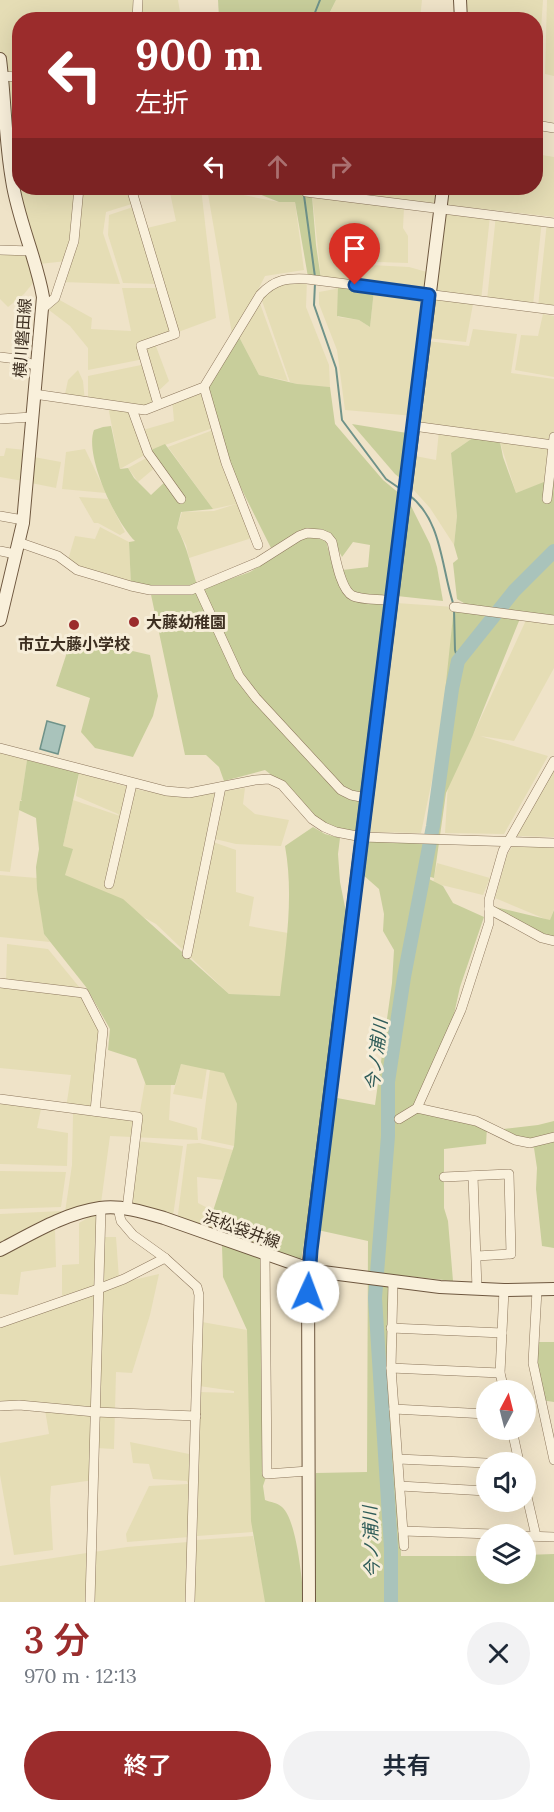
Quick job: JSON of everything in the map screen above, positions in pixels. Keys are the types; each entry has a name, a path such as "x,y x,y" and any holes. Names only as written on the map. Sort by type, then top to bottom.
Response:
{"street":[{"name":"横川磐田線","path":"0,59 10,174"},
{"name":"横川磐田線","path":"0,620 23,520 43,297 15,195"},
{"path":"42,309 55,298 74,241 78,195"},
{"path":"133,195 175,334 141,346 158,404"},
{"path":"330,195 554,223"},
{"path":"309,1602 308,1269 442,195"},
{"path":"0,250 31,251"},
{"path":"34,394 145,410 204,387 260,295 269,285 279,280 308,279 554,310"},
{"path":"0,357 17,359 37,366"},
{"path":"204,387 226,463 258,545"},
{"path":"132,409 148,453 181,499"},
{"path":"0,419 32,417"},
{"path":"413,426 554,441 547,499"},
{"path":"0,516 23,520"},
{"path":"0,551 17,548 58,556 77,570 131,586 191,590 258,562 299,536 308,533 321,534 332,542 342,584 347,591 353,596 392,601"},
{"path":"198,587 239,676 256,698 341,790 366,798"},
{"path":"454,607 554,620"},
{"path":"0,748 166,791 189,793 269,779 282,785 312,819 324,827 362,837 554,843"},
{"path":"399,1119 417,1108 461,1010 489,923 489,900 503,851 554,761"},
{"path":"109,884 132,784"},
{"path":"187,954 221,787"},
{"path":"489,909 542,938 554,941"},
{"path":"0,982 84,993 103,1030 95,1111"},
{"path":"0,1099 138,1117 121,1221 133,1235 165,1258 197,1287 199,1295 190,1602"},
{"path":"417,1108 476,1121 515,1140 530,1143 554,1137"},
{"path":"444,1177 509,1174 511,1254 477,1256"},
{"path":"473,1176 477,1289"},
{"path":"90,1602 101,1208"},
{"name":"浜松袋井線","path":"0,1250 52,1224 101,1208 122,1209 165,1218 308,1269 381,1280 477,1289 554,1289"},
{"path":"265,1254 267,1474 308,1472"},
{"path":"0,1323 124,1279 165,1258"},
{"path":"381,1280 391,1328 391,1368 404,1546"},
{"path":"502,1380 500,1373 504,1290"},
{"path":"537,1290 533,1363 554,1460"},
{"path":"391,1328 502,1333"},
{"path":"391,1368 500,1373"},
{"path":"0,1406 196,1416"},
{"path":"394,1409 476,1413"},
{"path":"398,1459 476,1463"},
{"path":"400,1486 476,1490"},
{"path":"403,1531 476,1533"},
{"path":"536,1536 554,1537"}],"shaded area":[{"path":"0,0 178,0 180,12 12,12 12,149 0,55"},
{"path":"336,0 422,0 421,12 330,12"},
{"path":"459,0 543,0 542,12 460,12"},
{"path":"547,0 554,0 554,76 545,74"},
{"path":"543,155 554,157 554,217 447,205 448,195 543,195"},
{"path":"20,195 133,195 135,203 106,212 103,233 120,284 62,282 56,298 92,318 91,329 131,331 122,288 159,288 158,284 123,283 108,235 109,215 136,206 143,229 176,221 170,195 202,195 216,318 154,341 169,381 155,394 157,403 132,409 148,453 120,469 108,406 88,402 88,376 146,364 144,359 88,370 88,348 70,326 49,310 67,261 39,264"},
{"path":"208,195 243,195 279,202 295,202 304,270 265,276 237,332 258,298 288,381 259,375 237,333 233,340"},
{"path":"312,195 404,208 403,228 408,236 408,263 348,261 351,264 409,267 427,272 426,295 321,279"},
{"path":"371,195 435,195 434,205"},
{"path":"444,211 490,216 481,301 434,296"},
{"path":"496,215 542,220 533,305 487,300"},
{"path":"547,222 554,223 554,309 538,307"},
{"path":"0,250 31,251 33,283 8,307 0,299"},
{"path":"307,279 306,307 329,365 330,387 299,385 290,382 260,295 276,282"},
{"path":"338,286 338,317 359,320 370,327 374,290 473,304 466,342 427,338 427,341 469,346 473,329 517,334 511,373 554,379 554,479 516,493 500,442 477,435 451,453 457,516 454,545 430,508 411,487 415,456 436,460 439,431 413,426 414,416 345,410 337,350 319,304 319,292 335,289"},
{"path":"543,314 554,316 554,377 515,370 521,335 538,336"},
{"path":"78,370 83,381 85,402 64,399 68,380"},
{"path":"204,387 255,537 189,558 186,545 177,528 182,512 214,511 236,504 213,509 168,447 213,430 213,428 151,450 143,430 174,421 172,399"},
{"path":"6,448 26,450 23,481 0,477 0,456 4,456"},
{"path":"85,449 106,493 62,489 66,452"},
{"path":"150,456 157,466 138,482 128,468"},
{"path":"34,457 61,462 56,488 31,483"},
{"path":"79,497 108,499 125,532 120,535 94,523"},
{"path":"100,527 129,542 131,586 82,572 68,560 75,536 95,539"},
{"path":"396,603 454,607 439,747 421,833 368,832"},
{"path":"527,618 554,623 554,668 514,741 480,736 548,756 504,834 445,833 448,783 473,735"},
{"path":"0,751 27,760 10,872 0,871"},
{"path":"554,769 554,837 516,836"},
{"path":"79,773 139,790 184,797 216,793 210,841 236,850 236,892 254,897 249,926 288,933 281,996 229,994 156,924 65,875 63,846 73,800 120,816 76,796"},
{"path":"245,788 243,804 255,814 289,820 281,846 236,844 215,839 225,791"},
{"path":"513,845 554,846 554,909 550,921 495,898 507,855"},
{"path":"437,863 490,878 483,895 433,883"},
{"path":"0,875 37,878 44,934 50,942 0,937"},
{"path":"7,944 48,949 84,993 103,1030 95,1111 66,1108 71,1075 0,1068 0,983 6,983"},
{"path":"181,1064 207,1068 202,1099 173,1094"},
{"path":"210,1069 225,1073 237,1104 234,1146 201,1139"},
{"path":"145,1082 171,1085 169,1120 197,1128 198,1140 110,1136 101,1203 65,1212 72,1165 73,1114 139,1117"},
{"path":"0,1100 41,1109 37,1128 68,1133 67,1166 0,1164"},
{"path":"135,1141 183,1146 173,1216 127,1209"},
{"path":"199,1143 233,1150 223,1180 197,1177 198,1203 223,1216 226,1228 223,1239 177,1222 187,1144"},
{"path":"0,1171 66,1172 61,1207 0,1209"},
{"path":"62,1211 60,1214 0,1243 0,1214"},
{"path":"100,1211 100,1237 116,1237 119,1279 62,1296 62,1265 79,1264 79,1223"},
{"path":"55,1229 56,1267 21,1272 18,1295 0,1294 0,1256"},
{"path":"159,1274 150,1315 132,1373 116,1372 114,1449 96,1448 94,1480 51,1486 53,1550 14,1555 0,1475 0,1443 49,1434 44,1404 0,1403 0,1328 133,1280"},
{"path":"202,1322 247,1330 253,1532 197,1536 200,1392 234,1393 234,1391 199,1386"},
{"path":"130,1442 189,1454 189,1537 127,1542 126,1534 149,1486 188,1484 187,1481 153,1479 149,1464 133,1463"},
{"path":"253,1536 266,1602 193,1602 196,1540"},
{"path":"188,1542 186,1602 0,1602 0,1566 127,1547"}],"green space":[{"path":"218,0 336,0 330,12 219,12"},
{"path":"262,195 312,195 321,279 308,277 295,202 279,202"},
{"path":"338,286 374,290 370,327 359,320 337,316"},
{"path":"237,333 259,375 297,384 330,387 335,424 383,480 400,494 356,832 317,823 297,795 265,770 224,781 219,767 206,755 185,755 150,590 131,586 129,542 135,541 111,505 94,455 92,441 94,430 111,426 120,469 128,468 134,478 151,495 167,480 151,450 165,444 213,509 181,512 177,528 199,590 250,572 300,539 315,537 326,541 334,571 368,567 370,545 353,542 342,557 329,532 301,531 271,548 236,478 204,387"},
{"path":"352,424 407,433 400,478 395,474"},
{"path":"477,435 500,442 516,493 554,478 554,620 521,616 473,735 446,793 434,878 417,873 443,886 453,903 484,917 460,987 449,1037 417,1108 487,1127 486,1144 444,1149 444,1208 448,1221 453,1281 388,1274 399,1471 401,1556 476,1556 476,1584 536,1584 536,1555 554,1554 554,1602 311,1602 316,1473 367,1472 368,1241 313,1229 335,1108 313,1188 300,1267 266,1255 267,1474 263,1486 265,1500 282,1507 291,1524 298,1552 304,1602 265,1602 251,1521 247,1330 223,1277 222,1246 226,1228 221,1212 213,1211 234,1146 237,1104 224,1073 181,1064 175,1085 146,1085 136,1059 108,1050 110,1029 86,987 44,934 37,889 36,867 39,849 36,818 19,810 20,801 22,801 27,760 79,773 63,846 73,849 65,875 123,899 229,994 280,996 289,902 285,846 313,827 325,834 340,838 338,854 340,882 350,932 336,1047 337,1098 375,1105 392,983 394,950 383,931 384,914 379,889 362,874 367,838 429,843 454,607 474,609 457,599 453,563 458,559 454,545 457,516 451,453"},
{"path":"410,504 430,544 443,601 397,596"},
{"path":"72,637 150,655 158,696 153,716 133,757 95,748 81,732 90,698 56,686"},
{"path":"491,906 550,920 554,910 554,940"},
{"path":"554,1121 554,1248 542,1246 534,1148 495,1130"},
{"path":"539,1342 554,1342 554,1402 541,1400 533,1355"}],"water":[{"path":"47,721 65,726 58,754 40,749"}],"waterway":[{"path":"315,12 320,0"},
{"path":"304,195 315,277"},
{"path":"315,283 314,305 336,368 342,420 386,479 402,490"},
{"path":"409,495 420,505 434,530 453,603"},
{"name":"今ノ浦川","path":"391,1602 391,1548 375,1298 388,1136 388,1082 404,977 433,826 458,661 514,591 554,551"},
{"path":"454,609 455,650 458,661"}],"place":[{"name":"大藤幼稚園","path":"134,622"},
{"name":"市立大藤小学校","path":"74,625"}],"route":[{"path":"308,1292 308,1269 429,295 355,285"}]}
